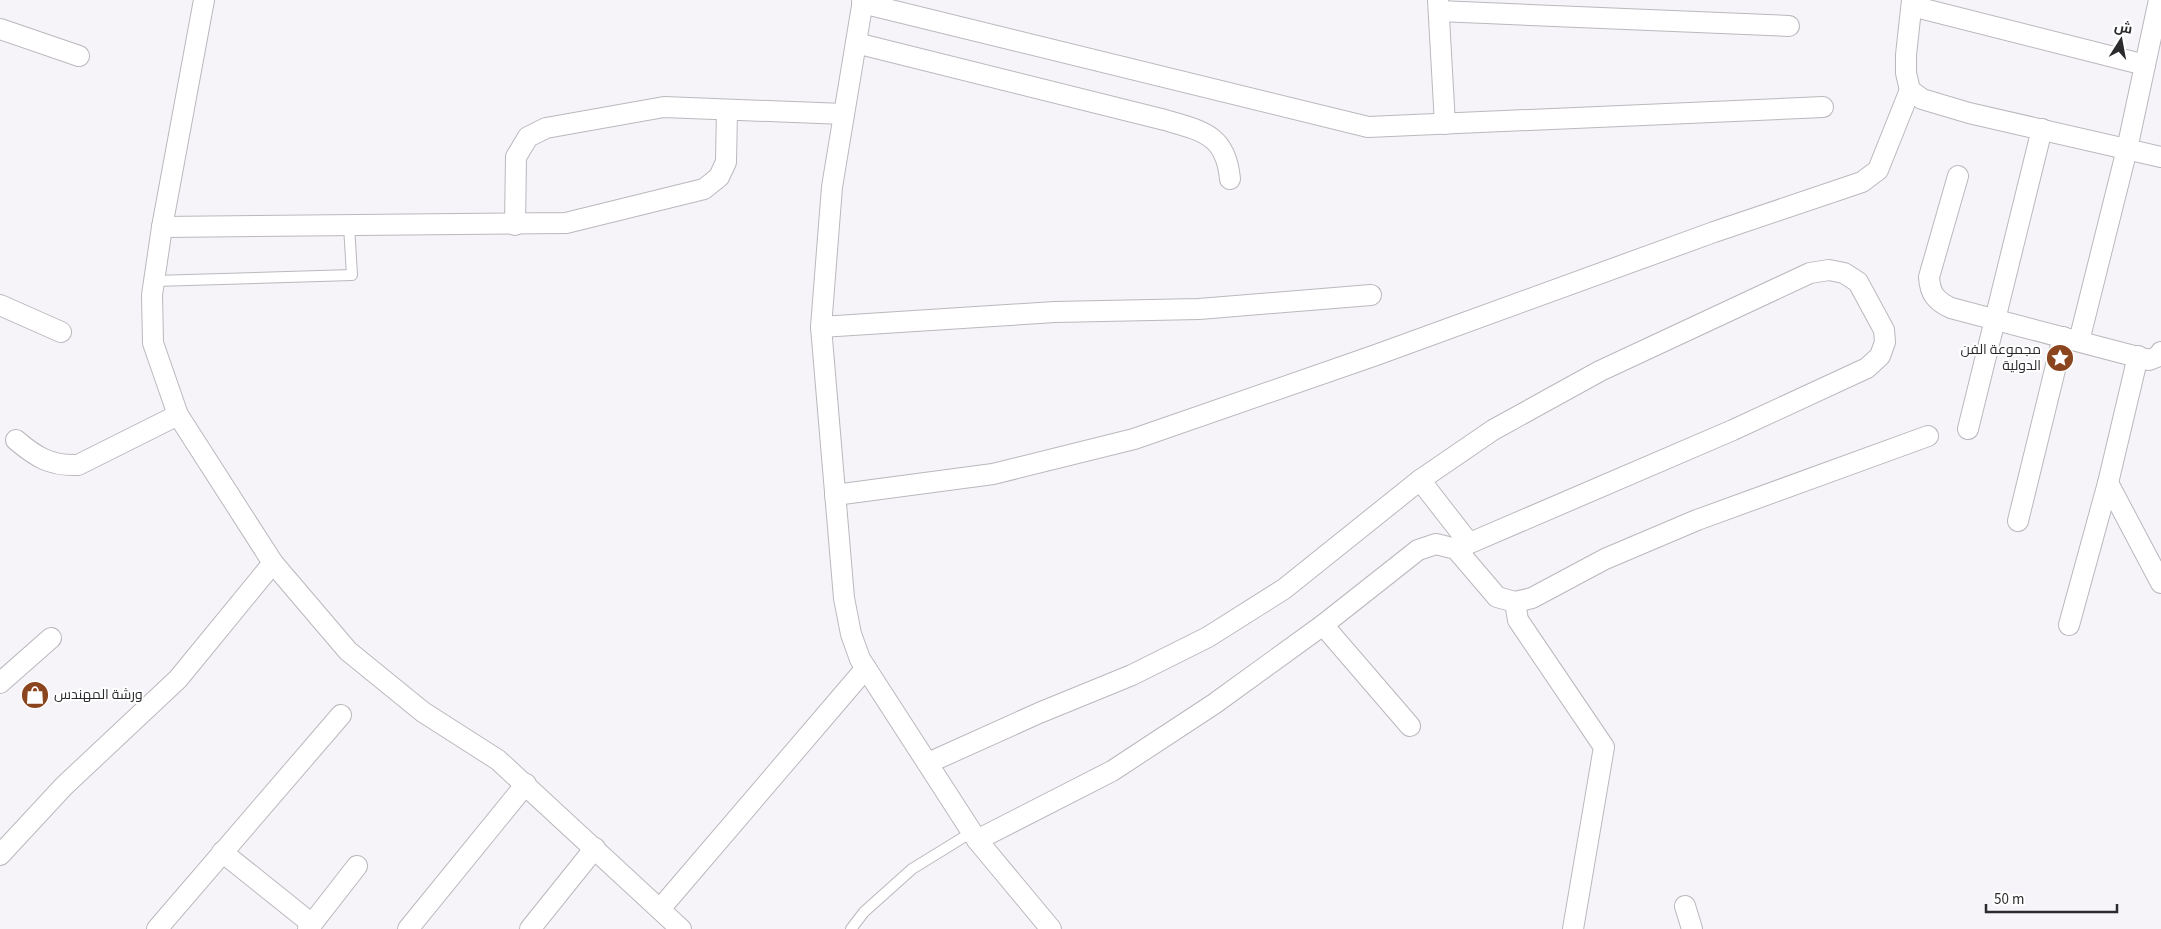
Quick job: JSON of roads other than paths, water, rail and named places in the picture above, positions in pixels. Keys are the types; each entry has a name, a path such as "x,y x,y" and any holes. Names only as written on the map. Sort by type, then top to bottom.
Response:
{"street":[{"path":"204,0 162,227 152,295 153,343 178,415 273,563 348,651 423,712 498,760 682,929"},
{"path":"2018,521 2127,149 2159,0"},
{"path":"1051,929 975,836 860,659 851,634 844,598 821,327 832,187 862,2 1368,127 1823,107"},
{"path":"835,495 993,474 1134,439 1376,355 1714,232 1862,182 1878,170 1910,90 1906,73 1906,55 1912,3 2145,65"},
{"path":"1445,124 1438,5 1789,26"},
{"path":"0,29 79,56"},
{"path":"856,44 1156,117 1198,130 1218,142 1228,162 1230,179"},
{"path":"1910,90 1922,99 1969,113 2161,157"},
{"path":"515,225 516,157 528,137 546,128 664,107 844,114"},
{"path":"162,227 566,223 704,189 719,177 726,162 727,110"},
{"path":"1968,429 2042,129"},
{"path":"1958,176 1929,277 1930,290 1938,302 1995,320 2149,360 2159,356 2161,352"},
{"path":"928,764 1039,713 1132,675 1208,637 1284,589 1420,480 1493,430 1600,371 1810,273 1829,270 1844,273 1858,282 1884,330 1885,342 1880,356 1867,368 1734,430 1463,546 1436,544 1418,550 1323,625 1214,704 1112,771 975,836"},
{"path":"821,327 1055,312 1198,309 1371,295"},
{"path":"0,305 61,332"},
{"path":"2069,625 2108,483 2138,356"},
{"path":"16,440 37,457 62,466 78,465 178,415"},
{"path":"1420,480 1497,597 1515,602 1532,598 1605,559 1697,520 1928,436"},
{"path":"2108,483 2161,583"},
{"path":"0,855 64,786 178,679 273,563"},
{"path":"1515,602 1518,620 1604,746 1573,929"},
{"path":"1323,625 1410,726"},
{"path":"0,683 51,638"},
{"path":"660,909 866,668"},
{"path":"158,929 222,852 342,715"},
{"path":"408,929 526,784"},
{"path":"530,929 596,848"},
{"path":"222,852 310,926 357,866"},
{"path":"1685,906 1692,929"}],"lane":[{"path":"154,281 352,275 349,226"},
{"path":"851,929 864,912 912,869 975,836"}],"place":[{"name":"مجموعة الفن الدولية","path":"2060,358"},
{"name":"ورشة المهندس","path":"35,695"}]}
